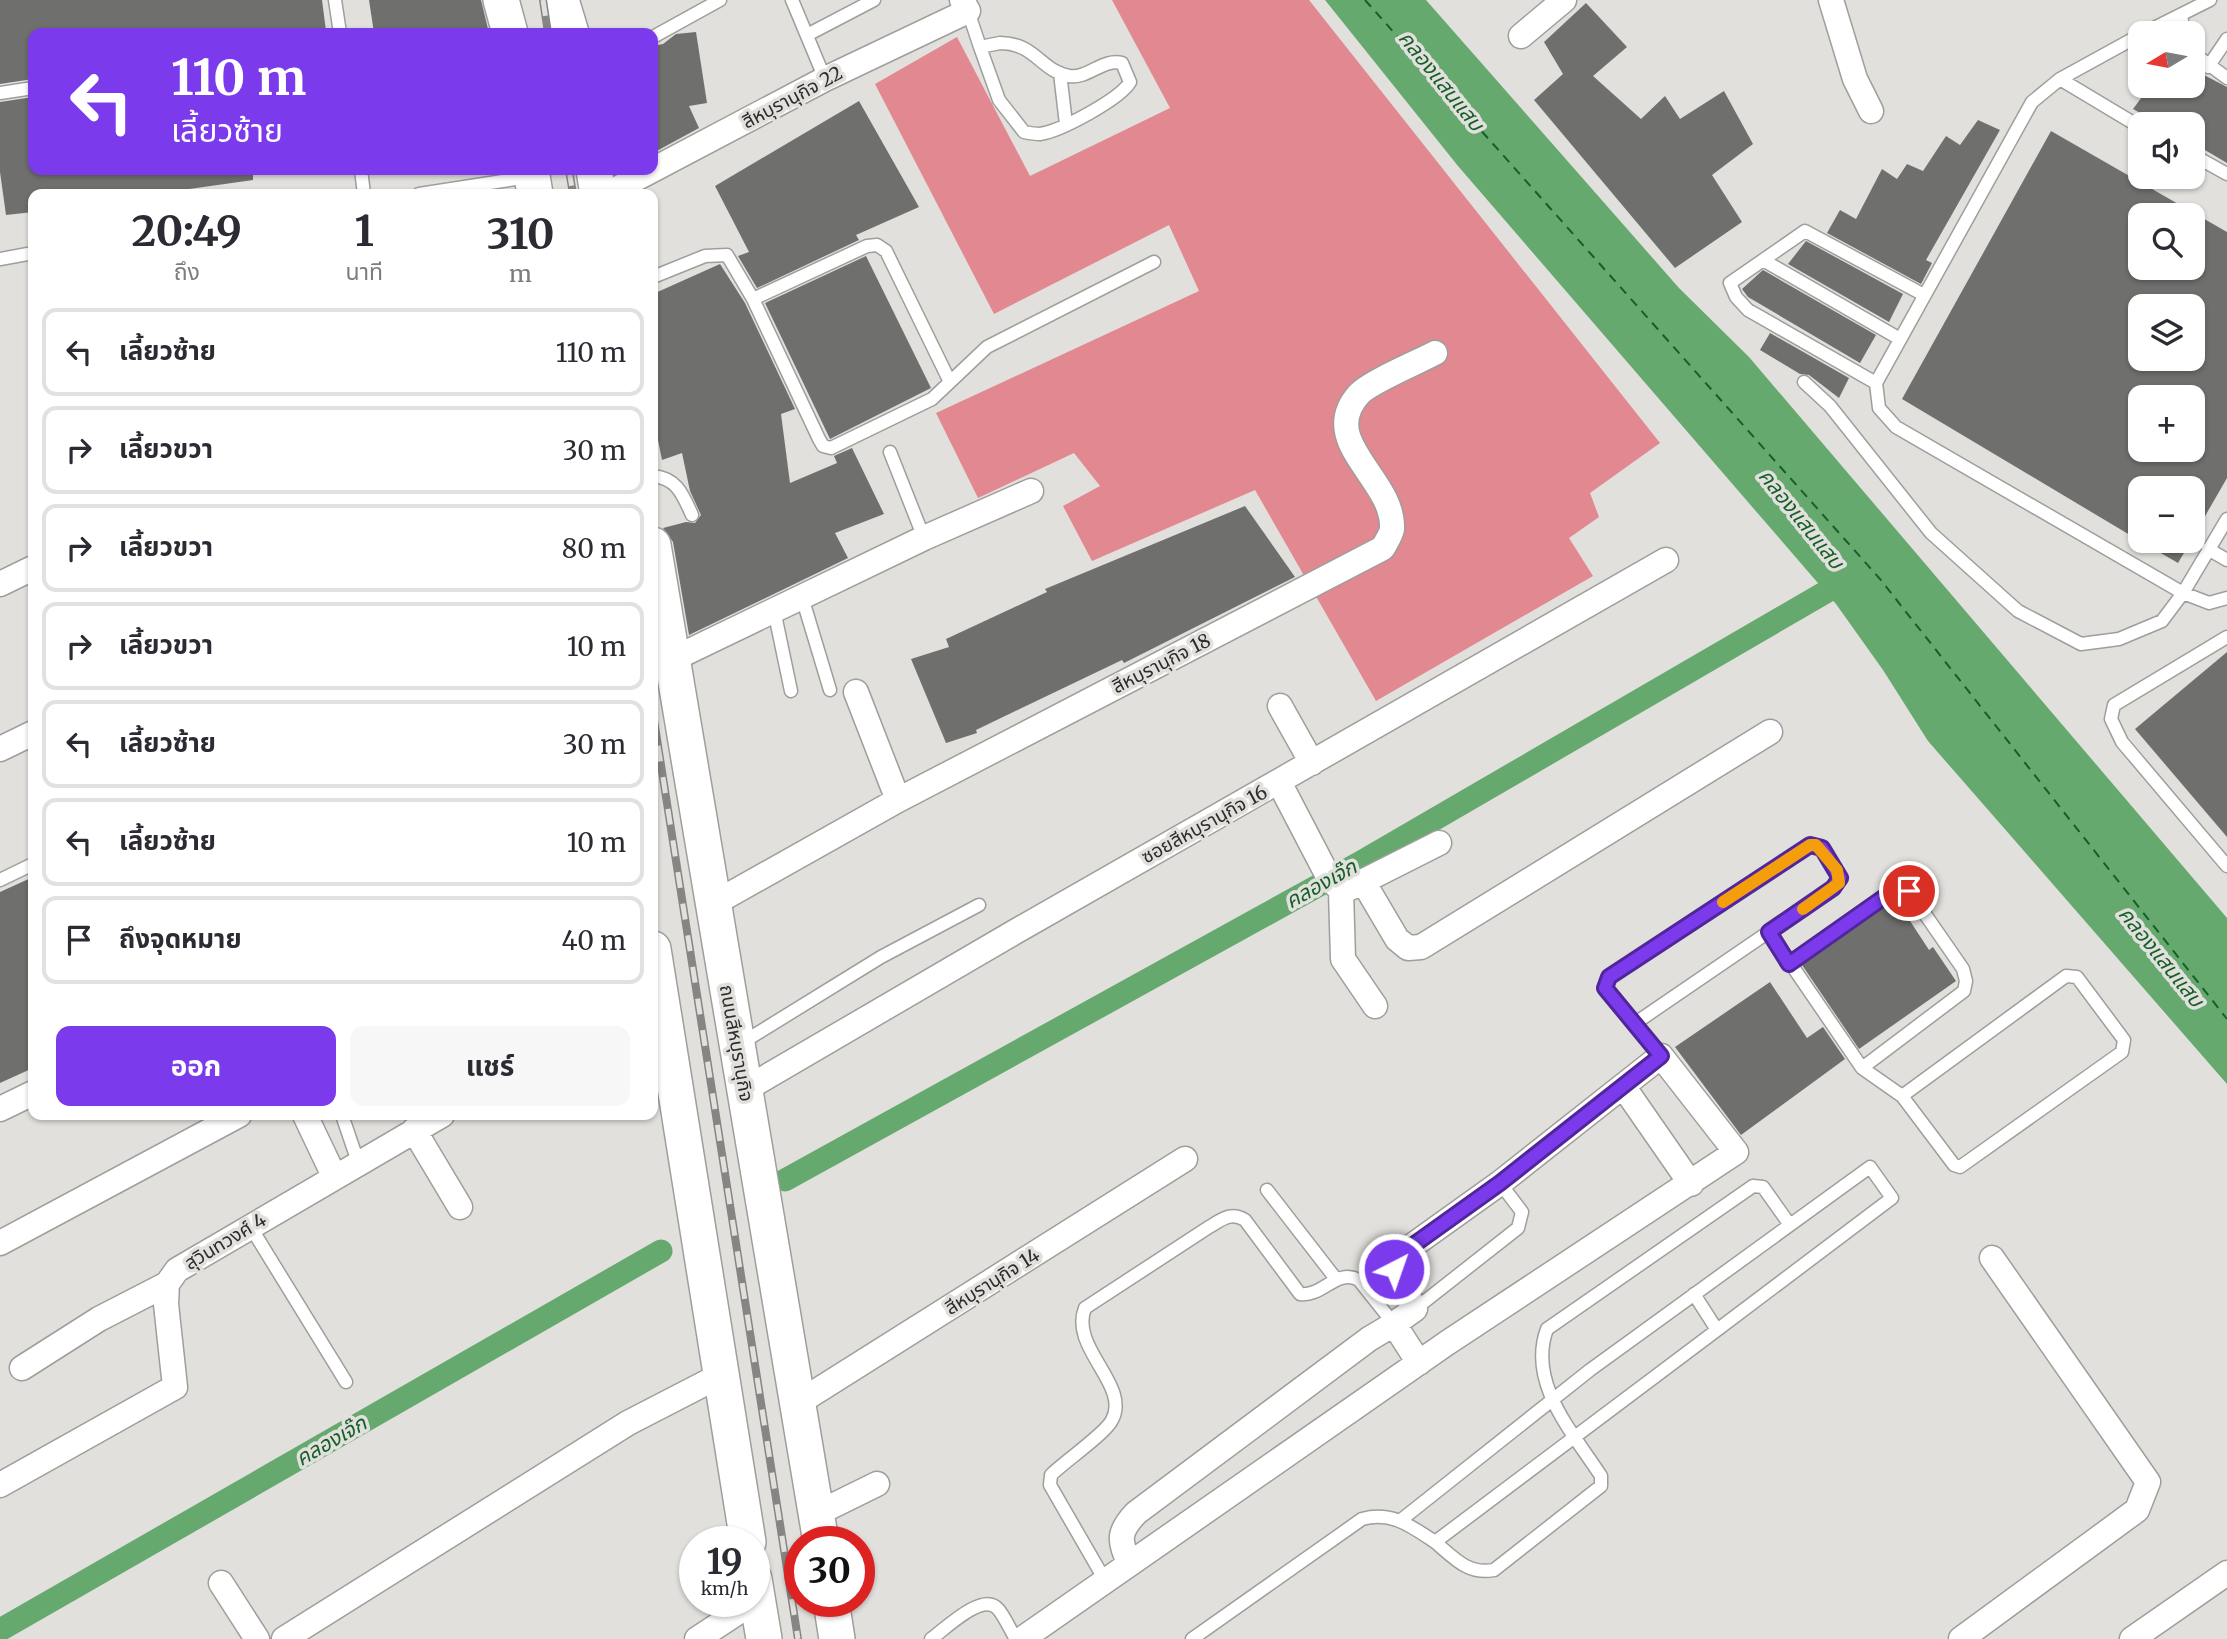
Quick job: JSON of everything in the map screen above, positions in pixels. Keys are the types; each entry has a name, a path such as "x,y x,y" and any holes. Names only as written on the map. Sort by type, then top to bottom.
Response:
{"main road":[{"path":"501,0 510,28"},
{"path":"513,28 516,0"},
{"name":"ถนนสีหบุรานุกิจ","path":"658,577 819,1526"},
{"path":"658,1004 746,1526"},
{"path":"760,1617 764,1639"},
{"path":"834,1617 837,1639"}],"street":[{"path":"1521,36 1564,0"},
{"path":"1830,0 1855,79 1871,111"},
{"name":"สีหบุรานุกิจ 22","path":"658,167 965,5"},
{"name":"สีหบุรานุกิจ 22","path":"616,189 643,175"},
{"name":"สีหบุรานุกิจ 18","path":"713,904 898,800 1383,548 1392,531 1389,507 1347,440 1346,414 1361,392 1435,353"},
{"path":"671,660 924,538 1031,491"},
{"name":"ซอยสีหบุรานุกิจ 16","path":"744,1090 1666,560"},
{"path":"0,584 28,570"},
{"path":"856,692 898,800"},
{"path":"1280,706 1312,763"},
{"path":"1279,782 1328,876 1353,887 1397,939 1408,948 1421,947 1770,732"},
{"path":"0,748 28,735"},
{"path":"1353,887 1439,843"},
{"path":"1353,887 1343,959 1375,1006"},
{"path":"1022,1639 1129,1562 1419,1363 1736,1152 1661,1056 1500,1183 1394,1262 1394,1269 1415,1309 1369,1339 1136,1513 1120,1534 1121,1545 1129,1562"},
{"path":"1623,1086 1691,1184"},
{"path":"0,1109 28,1095"},
{"path":"0,1243 230,1120"},
{"path":"306,1120 334,1176"},
{"name":"สุวินทวงศ์ 4","path":"0,1485 175,1387 166,1304 167,1284 177,1270 433,1120"},
{"path":"414,1130 460,1207"},
{"name":"สีหบุรานุกิจ 14","path":"798,1403 1185,1159"},
{"path":"1961,1639 2137,1510 2148,1482 1992,1258"},
{"path":"22,1368 99,1319 167,1284"},
{"path":"1394,1324 1419,1363"},
{"path":"284,1639 628,1423 722,1375"},
{"path":"822,1526 877,1484"},
{"path":"2132,1639 2227,1573"},
{"path":"221,1583 257,1639"},
{"path":"697,1639 723,1617"}],"lane":[{"path":"335,0 339,28"},
{"path":"658,34 720,0"},
{"path":"792,0 825,79"},
{"path":"807,35 874,0"},
{"path":"2169,21 2210,0"},
{"path":"965,5 979,47 999,100 1024,132 1039,134 1066,124 1124,93 1130,82 1122,62 1112,60 1073,77 1060,73 1025,46 1000,43 979,47"},
{"path":"2181,15 2182,21"},
{"path":"2208,67 2227,39"},
{"path":"2128,42 2060,79 2032,102 1876,383 1879,408 1896,427 2183,593 2209,603 2227,598"},
{"path":"2205,64 2227,78"},
{"path":"1060,73 1066,124"},
{"path":"2060,79 2128,120"},
{"path":"0,93 28,89"},
{"path":"2205,162 2227,174"},
{"path":"460,189 533,180"},
{"path":"1876,383 1748,310 1736,297 1730,283 1805,231 1924,295"},
{"path":"753,299 867,246 877,246 886,251 950,382"},
{"path":"0,257 28,254"},
{"path":"658,275 705,256 727,256 753,299 823,446 831,449 932,399 987,348 1154,262"},
{"path":"1763,260 1900,338"},
{"path":"1804,382 1830,406 1931,533 2018,611 2081,644 2119,639 2162,621 2183,593 2227,519"},
{"path":"890,452 924,538"},
{"path":"658,477 679,487 692,515"},
{"path":"2208,549 2227,560"},
{"path":"802,597 830,690"},
{"path":"774,610 791,691"},
{"path":"2227,637 2114,705 2111,719 2122,742 2227,866"},
{"path":"1634,1024 1839,883 1837,870 1822,848 1810,845 1609,977 1605,988 1634,1024 1661,1056"},
{"path":"0,880 28,866"},
{"path":"1789,964 1890,893 1904,889 1917,902 1963,969 1966,981 1964,991 1862,1068"},
{"path":"737,1046 881,957 979,905"},
{"path":"1769,932 1862,1068 1902,1096 1954,1165 1960,1167 2122,1052 2124,1040 2077,977 2066,976 1902,1096"},
{"path":"344,1120 358,1162"},
{"path":"1401,1520 1471,1461 1694,1294 1870,1167 1892,1198 1435,1542"},
{"path":"1415,1309 1518,1228 1522,1212 1500,1183"},
{"path":"1192,1639 1362,1519 1387,1516 1401,1520 1435,1542 1467,1569 1475,1572 1494,1570 1601,1486 1601,1476 1553,1401 1543,1370 1542,1342 1547,1329 1753,1186 1763,1186 1790,1225"},
{"path":"1267,1190 1336,1279"},
{"path":"1106,1581 1050,1485 1051,1475 1111,1423 1116,1408 1114,1393 1091,1352 1083,1329 1081,1317 1085,1308 1209,1227 1233,1215 1245,1220 1300,1294 1314,1292 1336,1279 1351,1276 1359,1280 1394,1324"},
{"path":"250,1226 346,1382"},
{"path":"1694,1294 1717,1330"},
{"path":"931,1639 978,1605 988,1603 998,1608 1016,1639"}],"shaded area":[{"path":"1112,0 1309,0 1660,443 1590,493 1599,517 1569,538 1593,576 1376,701 1255,490 1092,561 1063,506 1100,486 1074,453 978,498 936,413 1199,291 1169,225 994,314 875,84 957,37 1030,176 1170,108"}],"water":[{"name":"คลองแสนแสบ","path":"1325,0 1426,0 1679,288 1749,357 2227,918 2227,1084 1928,741 1883,670 1836,604 1458,166"}],"building":[{"path":"0,0 322,0 326,28 28,28 28,80 0,84"},
{"path":"369,0 481,0 488,28 373,28"},
{"path":"1586,3 1627,47 1593,76 1641,119 1665,96 1680,119 1724,91 1753,144 1712,175 1742,222 1675,268 1534,100 1563,74 1544,42"},
{"path":"696,32 707,103 689,106 699,128 658,150 658,45 676,34"},
{"path":"2205,76 2227,87 2227,163 2205,150 2205,112 2138,112 2133,109 2141,98 2205,98"},
{"path":"28,98 28,175 253,175 253,180 189,189 28,189 28,213 6,215 0,172 0,102"},
{"path":"859,101 919,207 856,235 859,240 757,288 738,256 749,252 715,186"},
{"path":"1978,120 2000,130 1926,260 1932,263 1921,284 1827,233 1840,210 1856,219 1882,169 1897,179 1907,164 1923,171 1946,136 1960,145"},
{"path":"2051,131 2128,175 2128,189 2152,189 2176,203 2128,203 2128,280 2205,280 2205,219 2227,232 2227,478 2205,516 2205,476 2128,476 2128,534 1902,399"},
{"path":"1806,241 1903,294 1889,322 1788,264"},
{"path":"866,256 931,388 830,439 765,303"},
{"path":"720,264 745,303 795,409 781,414 790,483 837,463 834,456 852,448 884,514 835,533 848,558 689,635 673,542 663,528 686,522 695,523 701,515 690,491 682,453 662,460 658,440 658,292"},
{"path":"1763,270 1876,335 1860,363 1748,297 1742,289"},
{"path":"1770,333 1849,378 1839,398 1809,375 1800,374 1760,350"},
{"path":"1245,506 1295,577 1124,663 1122,660 976,730 977,733 946,743 911,659 949,647 946,639 1047,592 1045,589"},
{"path":"2161,553 2184,553 2178,563"},
{"path":"2227,652 2227,837 2135,729"},
{"path":"28,879 28,1070 0,1083 0,892"},
{"path":"1893,901 1897,901 1929,950 1933,947 1956,981 1859,1049 1802,965"},
{"path":"1770,982 1807,1038 1823,1027 1845,1059 1741,1135 1675,1047"}],"waterway":[{"name":"คลองเจ๊ก","path":"785,1180 1361,862 1850,578"},
{"name":"คลองเจ๊ก","path":"0,1630 661,1251"}],"ferry route":[{"path":"1365,0 1880,579 2227,1019"}],"railway":[{"path":"543,0 547,28"},
{"path":"570,175 572,189"},
{"path":"658,746 798,1639"}],"slow traffic":[{"path":"1723,902 1810,845 1816,845 1822,848 1837,870 1839,883 1803,909"}],"route":[{"path":"1394,1269 1398,1256 1500,1183 1661,1056 1605,988 1609,977 1810,845 1822,848 1840,878 1833,888 1769,932 1789,964 1890,893 1904,889 1909,891"}]}
